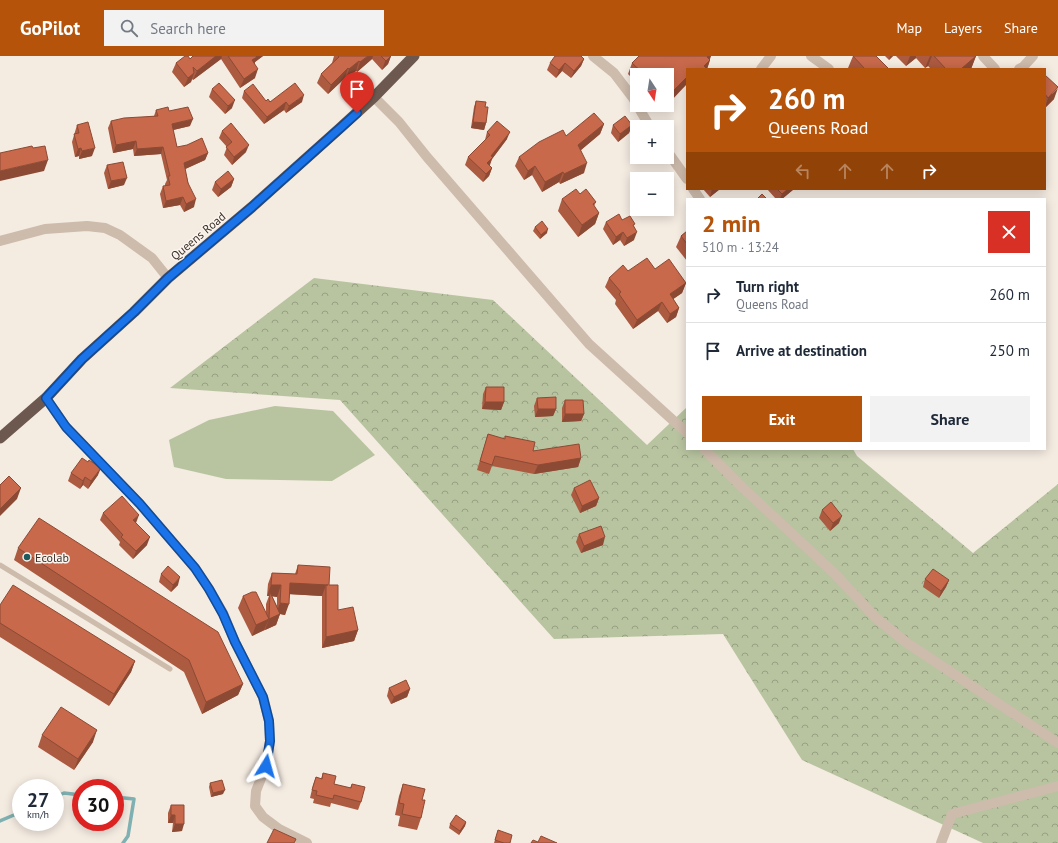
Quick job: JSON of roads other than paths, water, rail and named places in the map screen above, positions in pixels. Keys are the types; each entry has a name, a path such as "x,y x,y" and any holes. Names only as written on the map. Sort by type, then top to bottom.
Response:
{"highway":[{"name":"Queens Road","path":"0,438 46,398 82,359 134,312 168,278 258,202 374,97 414,56"}],"street":[{"path":"593,56 614,73 633,98 646,120"},
{"path":"762,68 770,56"},
{"path":"811,56 828,68"},
{"path":"983,56 995,68"},
{"path":"1021,68 1033,56"},
{"path":"374,97 400,122 427,157 589,344 686,432"},
{"path":"674,158 684,167"},
{"path":"0,241 45,229 87,226 105,228 120,235 152,258 168,278"},
{"path":"46,398 66,427 140,504 195,568 209,589 223,614 235,642 263,697 269,721 270,741 266,766 256,791 255,806 262,817 279,829 307,843"},
{"path":"705,450 748,493 835,574 875,617 906,643 1058,743"},
{"path":"941,843 952,814 1058,786"}],"lane":[{"path":"0,565 170,669"}],"waterway":[{"path":"64,793 72,794"},
{"path":"123,843 128,836 134,799 124,798"},
{"path":"0,821 12,816"}],"place":[{"name":"Ecolab","path":"27,557"}]}
